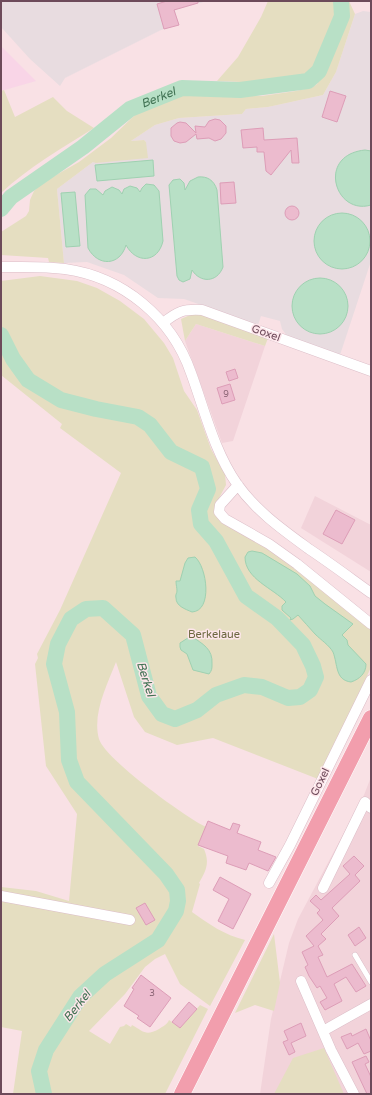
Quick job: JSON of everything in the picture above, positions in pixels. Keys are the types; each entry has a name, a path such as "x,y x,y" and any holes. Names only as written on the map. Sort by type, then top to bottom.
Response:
{"main road":[{"path":"182,1094 371,718"}],"street":[{"path":"1,267 64,269 95,276 112,283 149,308 163,323 184,354 223,462 250,501 282,529 371,593"},
{"name":"Goxel","path":"163,323 178,312 188,309 202,310 371,371"},
{"path":"238,485 220,505 219,512 225,519 269,544 297,564 371,624"},
{"name":"Goxel","path":"269,883 290,845 371,680"},
{"path":"323,888 365,802 371,808"},
{"path":"1,896 130,920"},
{"path":"301,981 331,1050 354,1094"},
{"path":"323,1031 371,1004"}],"lane":[{"path":"355,955 371,982"}],"shaded area":[{"path":"1,1 207,1 175,10 179,25 161,30 65,78 60,86 30,59 1,27"},
{"path":"363,11 371,12 371,261 340,355 287,336 282,329 280,321 261,316 258,325 184,299 158,298 124,275 87,262 64,263 57,189 93,162 146,142 144,140 131,141 155,125 179,118 242,114 246,109 268,107 323,95 336,72 355,14"},
{"path":"1,46 36,81 1,91"},
{"path":"365,150 371,151 371,205 358,206 348,202 340,194 336,184 336,172 340,162 350,154"},
{"path":"153,160 154,176 97,181 95,165"},
{"path":"198,177 210,179 217,190 223,267 217,276 208,279 199,277 192,270 190,279 183,282 179,280 177,276 169,185 173,180 180,179 184,183 185,190 190,181"},
{"path":"146,184 154,185 159,191 163,241 157,254 152,257 141,258 130,251 126,245 119,257 114,260 108,262 97,258 88,248 85,195 90,189 96,189 103,195 105,191 112,187 119,190 122,194 124,189 130,186 137,188 140,192"},
{"path":"75,192 80,246 66,247 61,193"},
{"path":"342,213 353,215 362,221 368,230 370,241 368,252 362,261 353,267 342,269 331,267 322,261 316,252 314,241 316,230 322,221 331,215"},
{"path":"320,278 331,280 340,286 346,295 348,306 346,317 340,326 331,332 320,334 309,332 300,326 294,317 292,306 294,295 300,286 309,280"},
{"path":"196,324 265,346 233,441 222,443 185,341"},
{"path":"315,496 371,525 371,572 301,528"},
{"path":"252,551 262,553 297,574 310,586 315,596 353,624 342,635 347,640 348,645 366,664 364,673 360,677 351,682 342,678 338,671 333,652 329,647 298,615 290,620 291,618 282,610 282,606 286,602 255,577 246,565 245,557 248,552"},
{"path":"195,557 203,570 206,588 203,604 199,610 192,612 181,607 176,601 176,581 180,581 188,558"},
{"path":"191,636 206,647 211,654 212,668 209,674 193,670 187,654 181,650 180,643"},
{"path":"371,777 371,1094 260,1094 271,1019 289,943 298,919 364,795"}],"green space":[{"path":"268,1 336,1 337,11 312,69 302,75 279,82 217,81 238,57 261,17"},
{"path":"349,1 355,14 336,72 323,95 268,107 246,109 242,114 179,118 155,125 131,141 144,140 146,142 148,158 96,163 93,162 57,189 64,263 49,262 48,258 1,255 1,232 26,216 29,211 30,200 34,191 42,183 79,162 111,138 138,112 147,107 187,94 262,96 313,87 317,84 328,67 339,36 344,29 349,16"},
{"path":"4,90 15,117 53,97 67,111 94,128 34,166 1,193 1,91"},
{"name":"Berkelaue","path":"40,276 77,281 97,288 120,301 144,319 164,343 173,358 184,391 197,410 211,449 225,474 226,485 214,510 272,549 371,628 371,667 318,779 213,738 177,745 145,732 134,717 116,662 99,710 97,729 99,739 104,748 115,760 147,787 181,812 206,827 198,846 204,849 207,863 204,875 199,883 200,884 192,912 223,932 245,940 210,1006 180,984 165,954 155,959 145,967 125,994 89,1031 110,1044 120,1027 126,1024 131,1027 132,1025 148,1033 159,1029 169,1020 180,1028 200,1005 208,1009 165,1094 13,1094 22,1031 1,1027 1,887 36,891 69,901 77,814 46,766 35,664 38,658 37,654 60,610 121,473 60,428 62,424 1,375 1,281"},
{"path":"197,312 268,338 265,346 196,324 185,341 181,319"},
{"path":"274,934 280,983 274,1011 255,1005 235,1013"},
{"path":"324,1048 344,1094 274,1094 293,1058"}],"building":[{"path":"167,1 198,1 198,3 174,10 179,25 164,29 157,4"},
{"path":"330,91 346,96 337,122 322,117"},
{"path":"215,119 220,120 226,126 226,133 221,139 215,141 209,138 197,139 196,134 186,142 180,143 174,141 171,136 171,128 177,123 186,123 196,133 195,126 205,127 209,121"},
{"path":"263,128 264,140 297,138 299,163 292,163 291,150 271,175 266,171 264,152 257,152 257,147 243,148 241,130"},
{"path":"234,182 236,203 221,204 220,183"},
{"path":"289,206 295,206 299,210 299,216 295,220 289,220 285,216 285,210"},
{"path":"235,369 238,378 229,381 226,372"},
{"path":"230,384 235,400 222,404 217,388"},
{"path":"336,510 355,520 342,544 323,534"},
{"path":"208,821 230,830 233,823 240,825 237,833 261,842 258,850 276,857 268,871 249,863 246,870 226,863 228,856 198,845"},
{"path":"354,856 364,866 355,875 360,881 332,908 339,916 321,934 326,939 318,946 323,955 318,957 327,977 352,964 366,986 356,992 346,977 334,984 342,1001 325,1010 320,1002 327,998 320,986 317,988 309,976 305,967 308,965 302,952 314,946 306,936 323,920 317,913 320,910 310,901 316,895 321,900 350,874 343,866"},
{"path":"220,877 251,894 233,929 218,921 229,899 213,890"},
{"path":"145,903 155,920 146,925 136,908"},
{"path":"359,927 366,938 355,946 348,935"},
{"path":"141,975 171,998 150,1027 137,1018 139,1016 124,1006 134,989 132,988"},
{"path":"189,1002 197,1009 180,1028 172,1022"},
{"path":"301,1023 306,1036 291,1043 295,1052 289,1055 283,1042 288,1040 284,1031"},
{"path":"366,1029 371,1041 371,1051 364,1054 358,1043 347,1049 341,1037 351,1033 352,1036"},
{"path":"366,1056 369,1062 365,1064 371,1077 371,1094 367,1094 352,1062"}],"waterway":[{"name":"Berkel","path":"1,209 11,197 83,147 130,109 182,88 240,90 308,81 319,71 342,16 341,1"},
{"name":"Berkel","path":"1,335 13,359 28,380 61,400 96,409 138,417 150,425 171,452 202,467 208,489 199,510 201,524 216,541 246,596 277,618 303,645 313,666 316,677 310,690 300,697 288,698 262,687 244,685 216,695 197,710 175,719 162,714 149,696 133,635 103,608 86,609 71,619 58,644 54,664 67,712 69,760 77,782 166,874 177,890 178,901 176,911 158,940 105,974 80,997 46,1050 39,1071 44,1094"}]}
